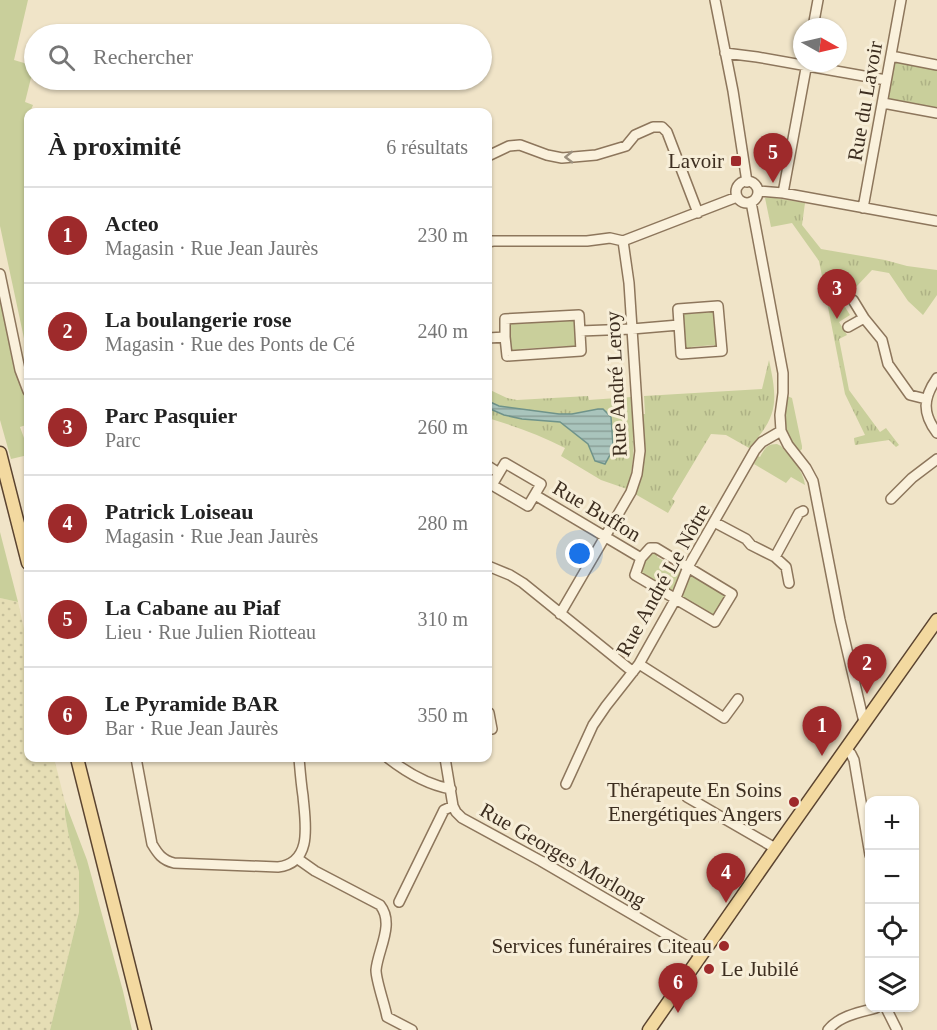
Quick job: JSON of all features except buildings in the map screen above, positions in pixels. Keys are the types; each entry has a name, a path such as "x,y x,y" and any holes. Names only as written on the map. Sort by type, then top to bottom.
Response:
{"main road":[{"path":"0,453 24,547"},
{"path":"649,1030 937,620"},
{"path":"78,762 145,1030"}],"street":[{"path":"715,0 733,91 747,182"},
{"path":"815,18 818,0"},
{"name":"Rue du Lavoir","path":"863,208 901,0"},
{"path":"725,54 793,63"},
{"path":"891,56 937,64"},
{"path":"783,193 806,72"},
{"path":"844,72 886,80"},
{"path":"883,103 937,113"},
{"path":"492,154 509,146 520,145 562,158 596,155 626,146 635,135 653,127 662,127 667,132 698,213"},
{"path":"747,182 754,184 758,191 751,202 742,201 737,197 739,185 747,182"},
{"path":"758,191 783,193 937,221"},
{"path":"492,241 586,241 610,238 623,241 737,197"},
{"path":"751,202 783,374 781,431 813,481 851,669 863,718 866,721"},
{"name":"Rue André Leroy","path":"560,614 631,492 637,474 640,451 629,283 623,241"},
{"path":"0,274 24,381"},
{"path":"853,300 882,340 888,364 910,395 926,399"},
{"path":"718,306 722,351 681,354 679,325 678,309 718,306"},
{"path":"579,315 580,331 581,351 507,356 504,336 505,319 579,315"},
{"path":"848,327 864,318"},
{"path":"580,331 679,325"},
{"path":"492,338 504,336"},
{"path":"937,378 930,388 925,406 930,424 937,433"},
{"name":"Rue André Le Nôtre","path":"566,784 593,725 639,664 675,600 688,567 755,450 762,442 781,431"},
{"path":"891,499 912,478 937,459"},
{"name":"Rue Buffon","path":"505,463 542,484 528,506 492,485 499,473 505,463"},
{"path":"492,469 499,473"},
{"name":"Rue Buffon","path":"535,495 641,558"},
{"path":"775,557 803,511"},
{"path":"714,522 746,538 751,545 775,557 786,567 789,583"},
{"name":"Rue Buffon","path":"650,548 656,548 688,567 732,594 715,622 635,575 641,558 650,548"},
{"path":"492,568 523,583 633,672"},
{"path":"639,664 724,717 738,699"},
{"path":"846,749 854,760 869,850"},
{"path":"137,762 152,844 158,855 166,861 278,867 298,859 304,848 300,762"},
{"path":"393,762 438,787 451,789"},
{"name":"Rue Georges Morlong","path":"447,762 453,806 462,818 541,861 702,955"},
{"path":"687,797 775,848"},
{"path":"399,902 444,810 453,806"},
{"path":"298,859 315,871 380,905 384,910 386,926 376,972 387,1017 412,1030"},
{"path":"828,1030 839,1020 865,1011"},
{"path":"888,1012 896,1027"}],"shaded area":[{"path":"0,598 18,602 24,629 24,762 55,762 65,802 69,837 79,872 79,912 50,1030 0,1030"}],"green space":[{"path":"0,0 28,0 14,60 24,63 24,90 28,90 25,102 33,105 32,108 24,108 24,338 0,226"},
{"path":"895,60 937,68 937,109 887,100"},
{"path":"765,198 805,203 802,225 821,249 937,270 937,295 923,315 908,301 889,273 872,270 842,302 850,315 839,322 847,335 839,339 849,390 880,432 886,428 899,445 896,447 889,440 855,445 854,438 865,435 845,394 819,261 792,223 771,227"},
{"path":"0,297 24,394 24,426 20,427 24,438 24,456 11,459 0,420"},
{"path":"712,309 715,310 719,345 715,349 714,345 691,347 691,351 685,348 683,313 688,311 689,314 712,312"},
{"path":"571,317 577,320 577,346 574,348 569,349 568,346 520,349 520,352 515,352 510,348 509,323 518,320 518,324 567,320"},
{"path":"769,360 774,387 773,408 766,427 749,448 726,435 711,434 672,499 675,501 668,513 635,494 643,464 644,396 762,389"},
{"path":"492,391 517,400 588,396 589,400 631,397 633,455 627,489 601,480 561,456 565,448 527,431 492,419"},
{"path":"787,396 792,398 802,446 799,452 787,432 785,412"},
{"path":"777,444 796,464 805,485 791,477 786,483 754,464 767,447"},
{"path":"0,532 18,602 0,598"},
{"path":"656,552 657,557 678,569 680,566 682,569 670,593 657,582 641,575 645,561"},
{"path":"695,575 719,592 722,589 727,597 713,618 709,613 681,598 690,576"},
{"path":"65,802 87,860 132,1030 50,1030 79,912 79,872 69,837"}],"water":[{"path":"492,403 499,406 559,414 603,409 611,417 612,451 605,464 595,461 588,444 560,422 504,415 492,410"}],"place":[{"name":"Lavoir","path":"736,161"},
{"name":"La Cabane au Piaf","path":"773,183"},
{"name":"Parc Pasquier","path":"837,319"},
{"name":"La boulangerie rose","path":"867,694"},
{"name":"Acteo","path":"822,756"},
{"name":"Thérapeute En Soins Energétiques Angers","path":"794,802"},
{"name":"Patrick Loiseau","path":"726,903"},
{"name":"Services funéraires Citeau","path":"724,946"},
{"name":"Le Jubilé","path":"709,969"},
{"name":"Le Pyramide BAR","path":"678,1013"}]}
